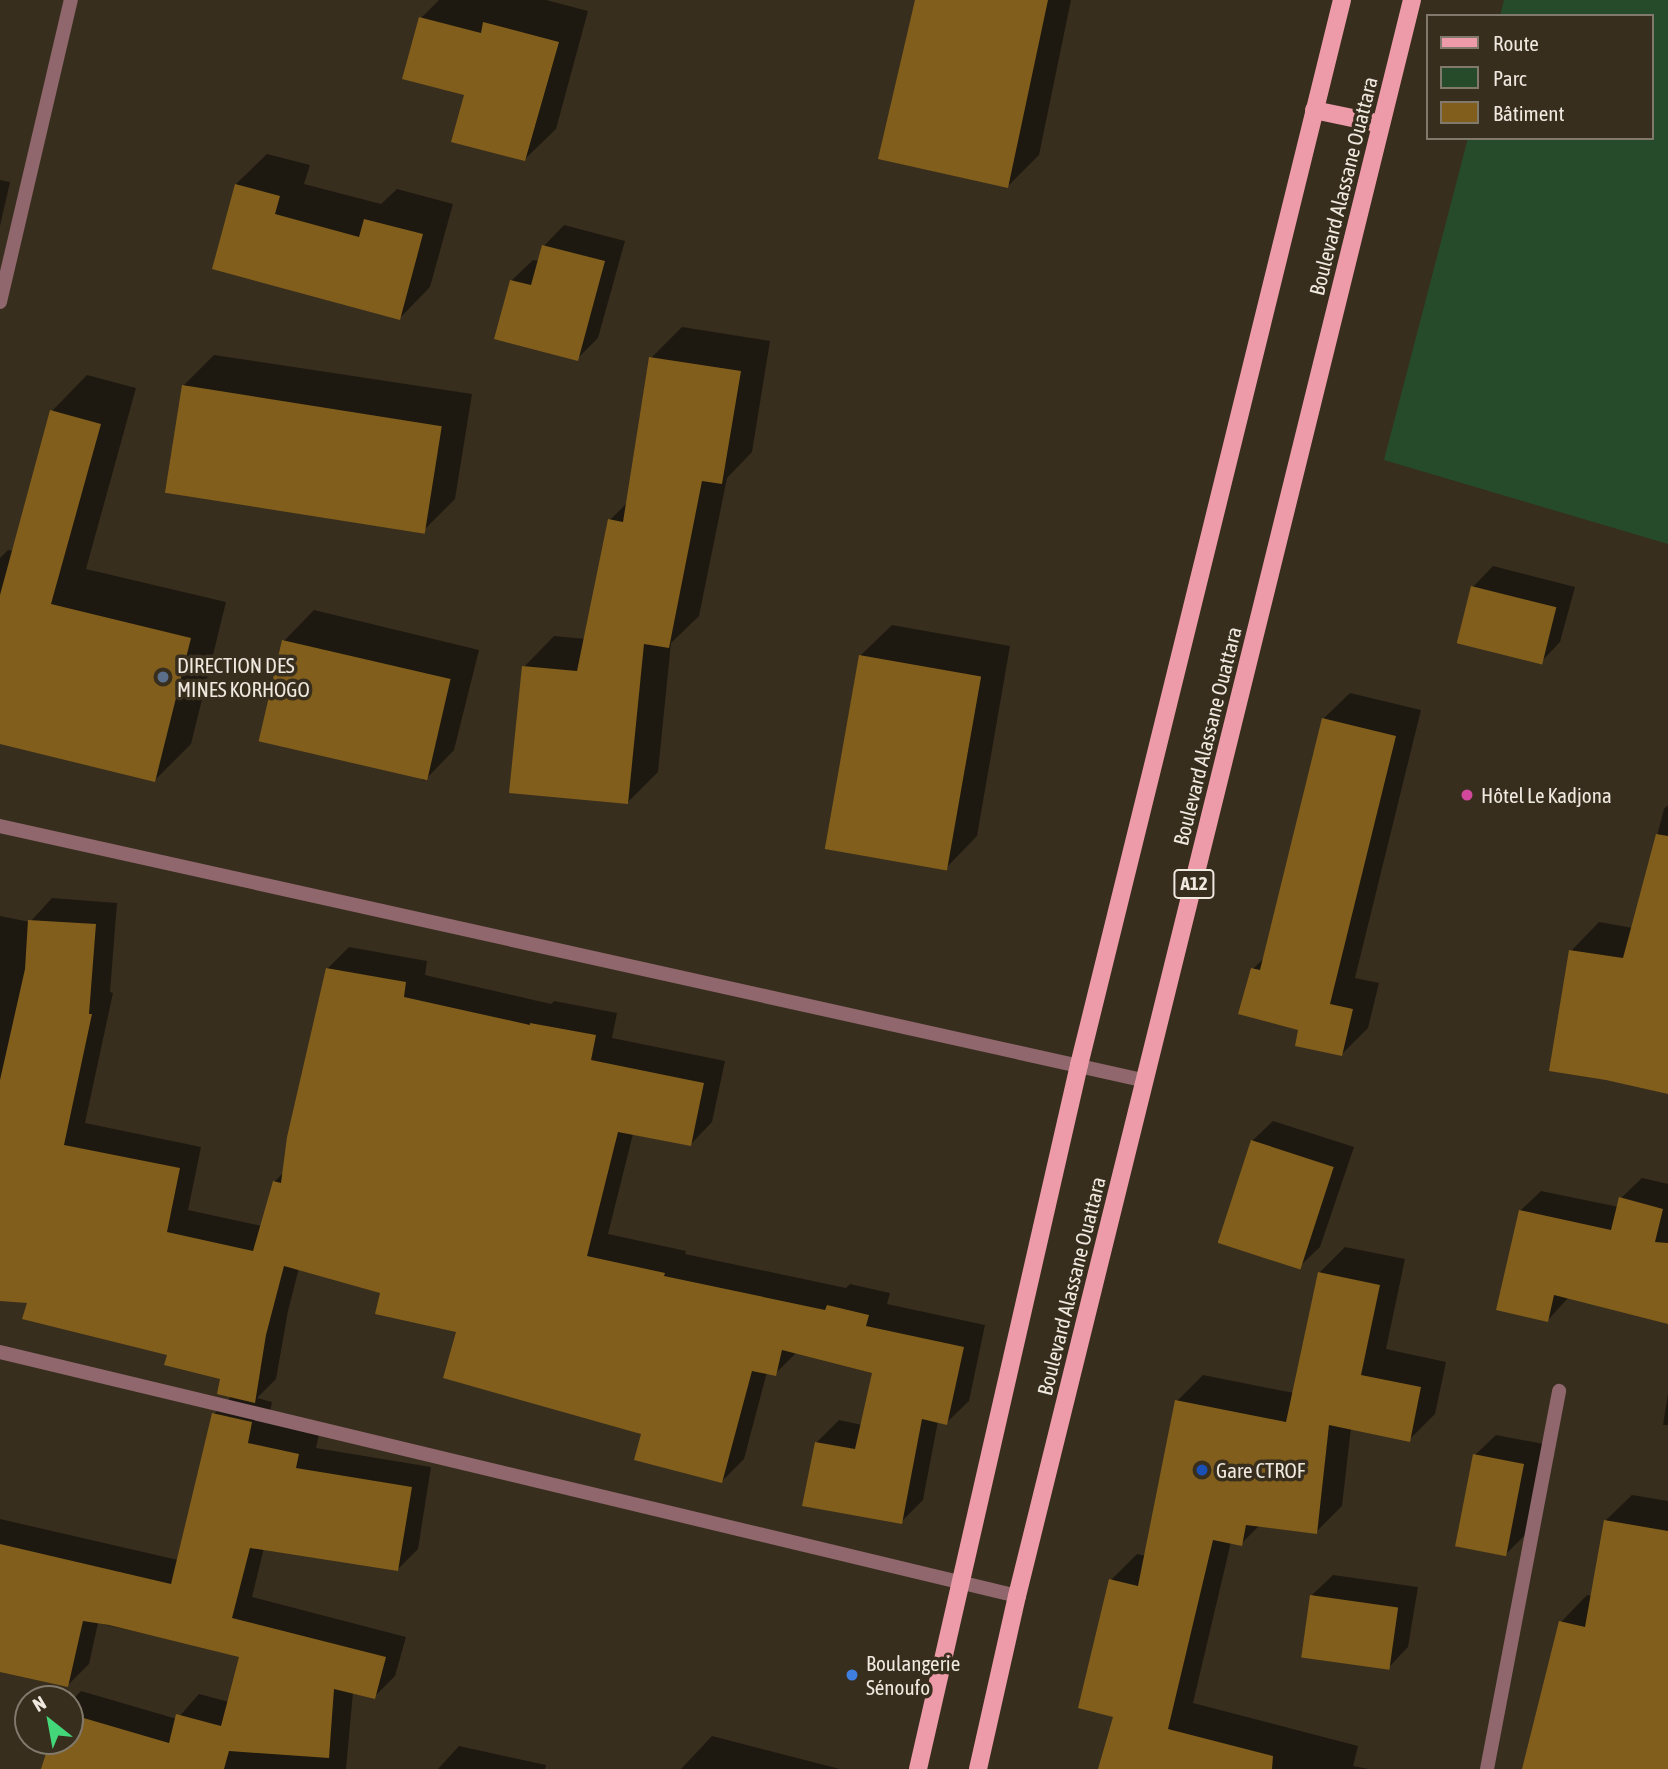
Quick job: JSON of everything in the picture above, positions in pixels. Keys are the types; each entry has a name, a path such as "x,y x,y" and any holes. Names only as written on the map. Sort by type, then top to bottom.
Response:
{"main road":[{"name":"Boulevard Alassane Ouattara","path":"918,1769 1079,1065 1342,0"},
{"name":"Boulevard Alassane Ouattara","path":"978,1769 1017,1595 1412,0"},
{"path":"1314,110 1381,124"}],"street":[{"path":"0,302 71,0"},
{"path":"0,826 1146,1081"},
{"path":"0,1352 1017,1595"},
{"path":"1488,1769 1559,1391"}],"green space":[{"path":"1504,0 1668,0 1668,544 1384,460 1467,140 1654,140 1654,14 1500,14"}],"building":[{"path":"915,0 1048,0 1008,188 878,159"},
{"path":"419,17 481,33 483,22 559,42 525,161 451,142 464,95 402,79"},
{"path":"235,184 280,196 275,214 359,237 364,219 423,234 400,320 212,269"},
{"path":"542,245 605,261 578,361 494,339 510,280 531,285"},
{"path":"649,357 741,371 722,484 702,481 669,648 644,644 628,804 509,793 522,666 577,671 608,519 623,522"},
{"path":"182,385 442,426 425,534 165,493"},
{"path":"50,410 101,424 51,604 191,638 155,782 0,744 0,595"},
{"path":"1471,586 1556,607 1542,665 1457,643"},
{"path":"282,640 451,679 427,780 259,741"},
{"path":"859,655 981,677 947,871 825,849"},
{"path":"1322,718 1396,736 1330,1004 1353,1009 1342,1056 1295,1046 1298,1030 1238,1014 1251,968 1260,970"},
{"path":"1656,834 1668,836 1668,1094 1549,1071 1569,950 1623,958"},
{"path":"28,920 96,924 89,1014 92,1014 64,1145 180,1168 167,1232 253,1251 273,1181 281,1183 287,1137 326,968 406,982 404,997 530,1025 596,1035 591,1060 704,1083 691,1146 618,1132 587,1256 665,1273 664,1276 825,1310 827,1305 869,1315 866,1326 964,1347 947,1425 922,1419 902,1524 802,1506 815,1442 855,1449 872,1373 782,1350 776,1376 752,1371 722,1483 634,1460 641,1434 443,1378 456,1332 375,1314 380,1293 284,1266 266,1335 255,1403 217,1394 220,1379 164,1365 167,1355 22,1319 27,1303 0,1301 0,1080 25,969"},
{"path":"1251,1140 1334,1167 1300,1270 1218,1243"},
{"path":"1619,1197 1663,1209 1655,1242 1668,1243 1668,1324 1554,1295 1548,1322 1496,1310 1519,1210 1611,1230"},
{"path":"1318,1272 1380,1285 1361,1375 1421,1387 1410,1442 1329,1425 1317,1534 1246,1525 1242,1546 1213,1540 1168,1729 1273,1756 1272,1769 1098,1769 1113,1717 1078,1708 1109,1579 1138,1586 1175,1400 1286,1422"},
{"path":"212,1413 252,1422 248,1443 299,1454 296,1468 412,1487 398,1571 250,1548 232,1618 386,1657 375,1699 334,1689 329,1758 229,1751 224,1769 41,1769 46,1755 84,1755 84,1718 169,1743 176,1714 221,1726 239,1657 83,1621 68,1685 0,1672 0,1544 171,1584"},
{"path":"1473,1454 1524,1464 1506,1556 1455,1546"},
{"path":"1604,1520 1668,1531 1668,1769 1522,1769 1559,1621 1585,1627"},
{"path":"1310,1595 1398,1607 1389,1670 1301,1657"}],"place":[{"name":"DIRECTION DES MINES KORHOGO","path":"163,677"},
{"name":"Hôtel Le Kadjona","path":"1467,795"},
{"name":"Gare CTROF","path":"1202,1470"},
{"name":"Boulangerie Sénoufo","path":"852,1675"}]}
